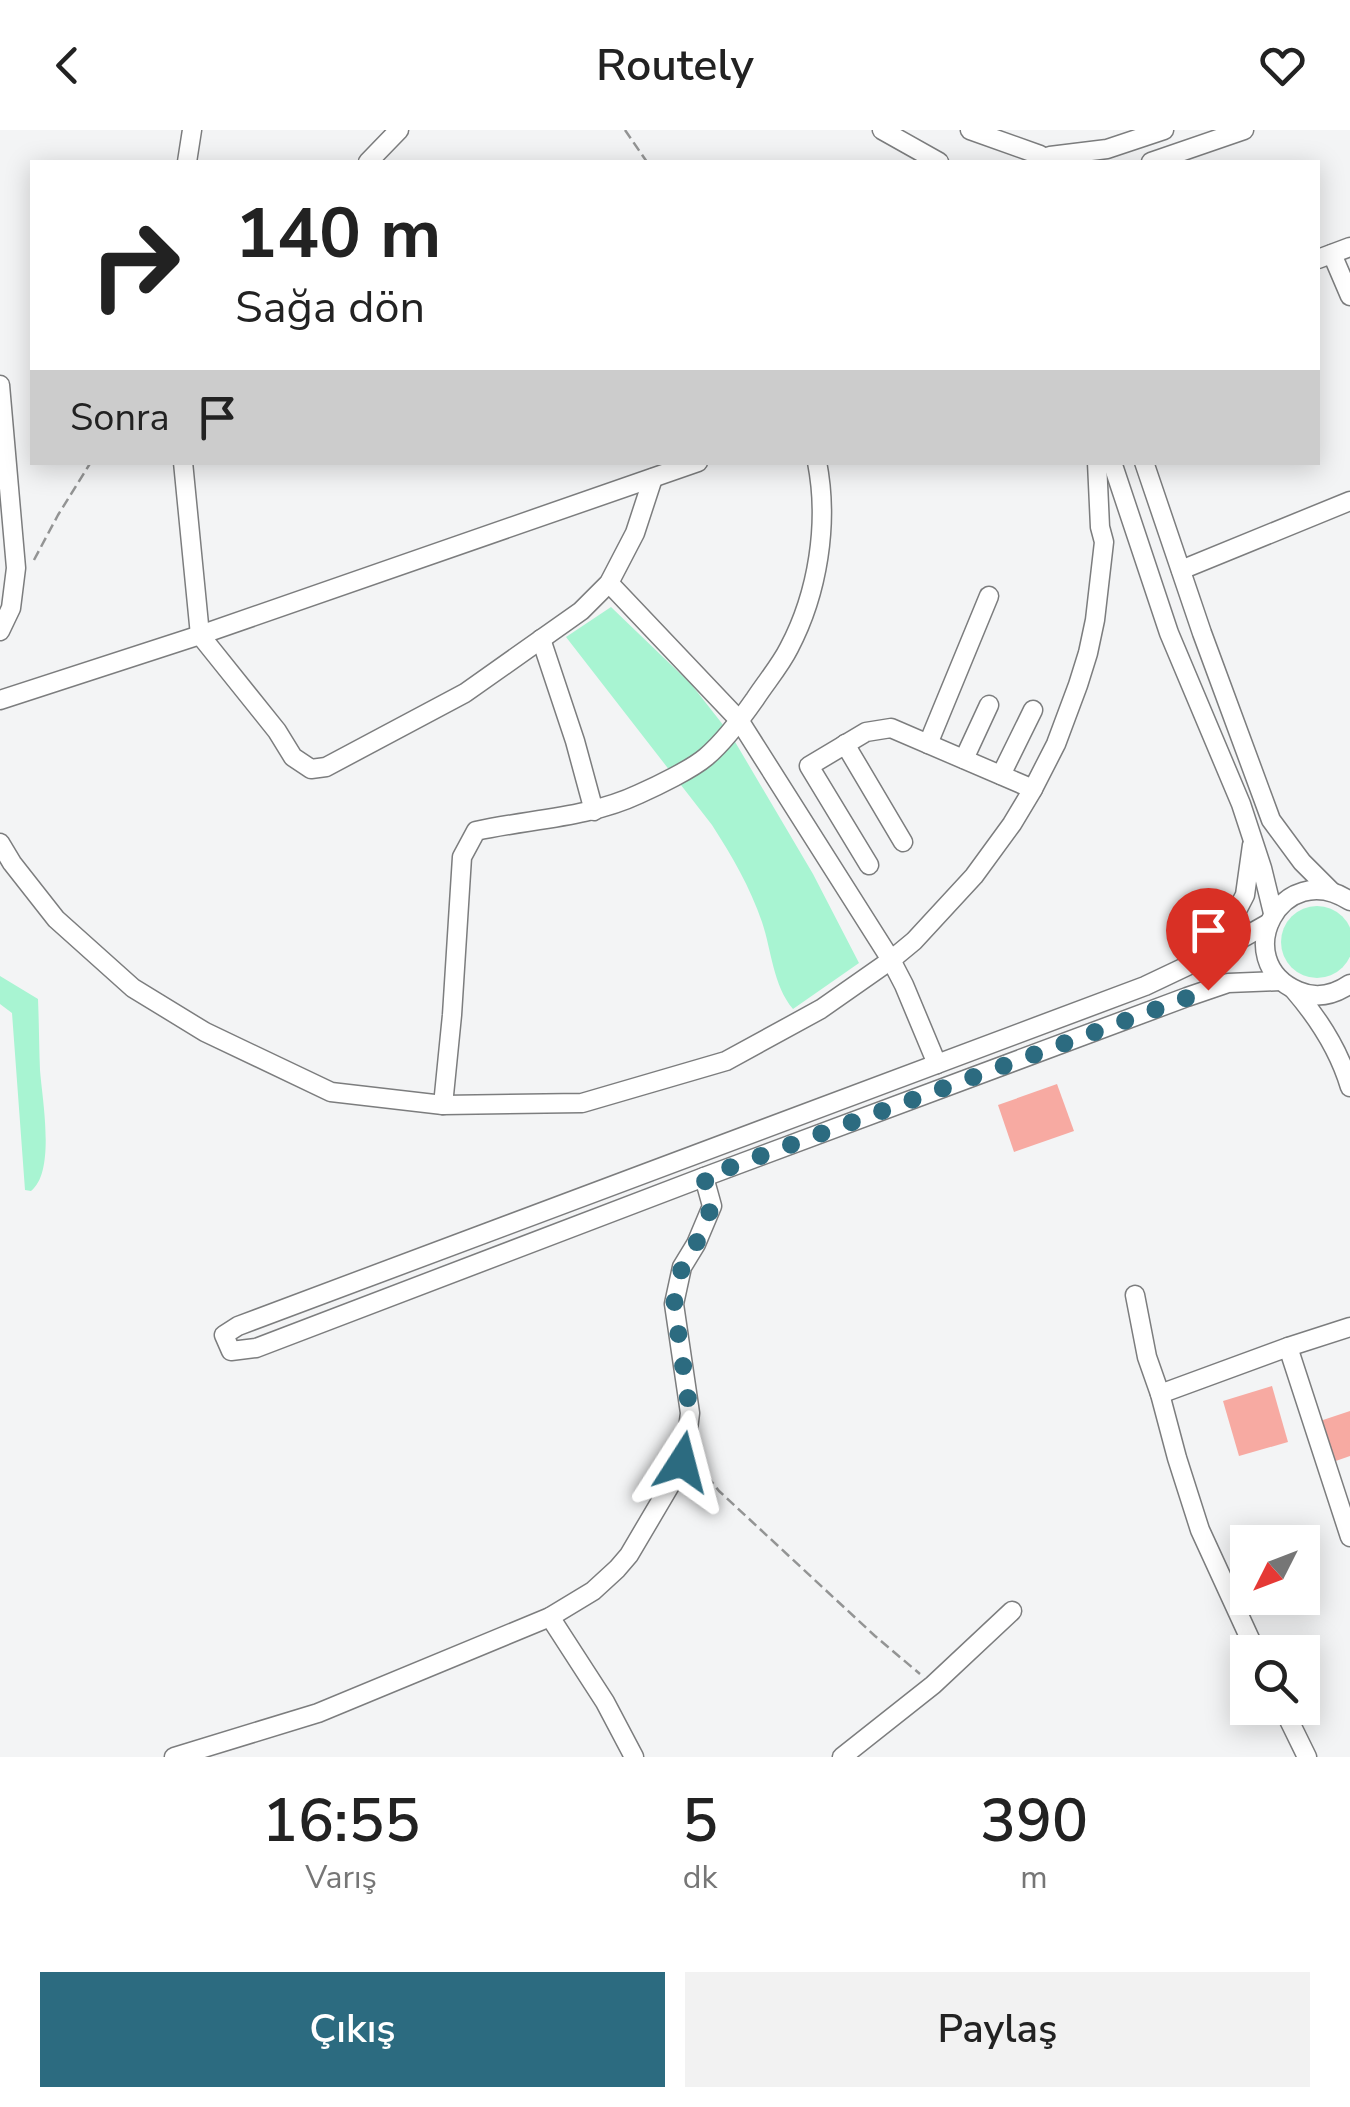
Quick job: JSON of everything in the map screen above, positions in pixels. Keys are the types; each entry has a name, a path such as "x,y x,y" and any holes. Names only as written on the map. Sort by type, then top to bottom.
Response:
{"street":[{"path":"187,160 192,130"},
{"path":"370,160 399,130"},
{"path":"882,130 935,160"},
{"path":"970,130 1052,158"},
{"path":"1019,160 1107,149 1164,130"},
{"path":"1157,160 1244,130"},
{"path":"1333,253 1350,296"},
{"path":"0,385 16,582 11,608 0,631"},
{"path":"183,465 200,635 277,730 293,757 310,769 326,767 465,693 581,611 609,582 635,532 653,478"},
{"path":"0,700 690,465"},
{"path":"443,1105 462,857 476,832 594,811 638,795 705,759 740,720 788,650 807,605 821,530 817,465"},
{"path":"0,843 56,918 133,988 206,1032 332,1092 443,1105 582,1103 726,1061 820,1009 914,942 994,850 1033,788 1067,716 1095,620 1104,542 1097,465"},
{"path":"1113,465 1169,632 1240,804 1271,918"},
{"path":"1145,465 1271,820 1302,862 1343,895"},
{"path":"1181,570 1350,500"},
{"path":"1104,542 1114,530 1133,526"},
{"path":"609,582 740,720 891,960 938,1064"},
{"path":"928,744 989,596"},
{"path":"541,639 594,811"},
{"path":"964,759 989,705"},
{"path":"1001,775 1033,710"},
{"path":"869,864 809,766 866,732 891,728 1033,788"},
{"path":"845,744 903,842"},
{"path":"1206,957 1245,896 1252,840"},
{"path":"1343,895 1310,890 1299,893 1280,905 1271,918 1265,941 1272,969 1325,1031 1350,1087"},
{"path":"1271,918 1206,957 1145,986 238,1326 224,1335 230,1350 256,1348 1228,983 1288,985 1304,994 1326,995 1350,984"},
{"path":"174,1757 318,1713 550,1618 618,1570 675,1477 686,1446 690,1413 674,1304 682,1267 712,1206 704,1177"},
{"path":"1134,1295 1141,1335 1200,1530 1248,1635"},
{"path":"1160,1394 1350,1327"},
{"path":"1288,1346 1350,1538"},
{"path":"842,1757 933,1685 1012,1611"},
{"path":"550,1618 618,1723 634,1757"},
{"path":"1291,1725 1307,1757"}],"path":[{"path":"625,130 646,160"},
{"path":"16,582 31,565 89,465"},
{"path":"686,1446 712,1484 933,1685"}],"green space":[{"path":"611,607 691,684 731,735 813,874 859,963 793,1009 777,979 757,909 727,848 566,637"},
{"path":"1303,909 1331,909 1350,928 1350,956 1331,975 1303,975 1284,956 1284,928"},
{"path":"0,976 38,999 45,1152 39,1181 31,1191 25,1190 12,1013 0,1004"}],"building":[{"path":"1057,1084 1074,1131 1014,1152 998,1105"},
{"path":"1272,1386 1288,1442 1239,1456 1223,1401"},
{"path":"1350,1411 1350,1456 1330,1463 1317,1422"}],"route":[{"path":"682,1462 690,1413 674,1304 682,1267 712,1206 704,1177 1208,990"}]}
